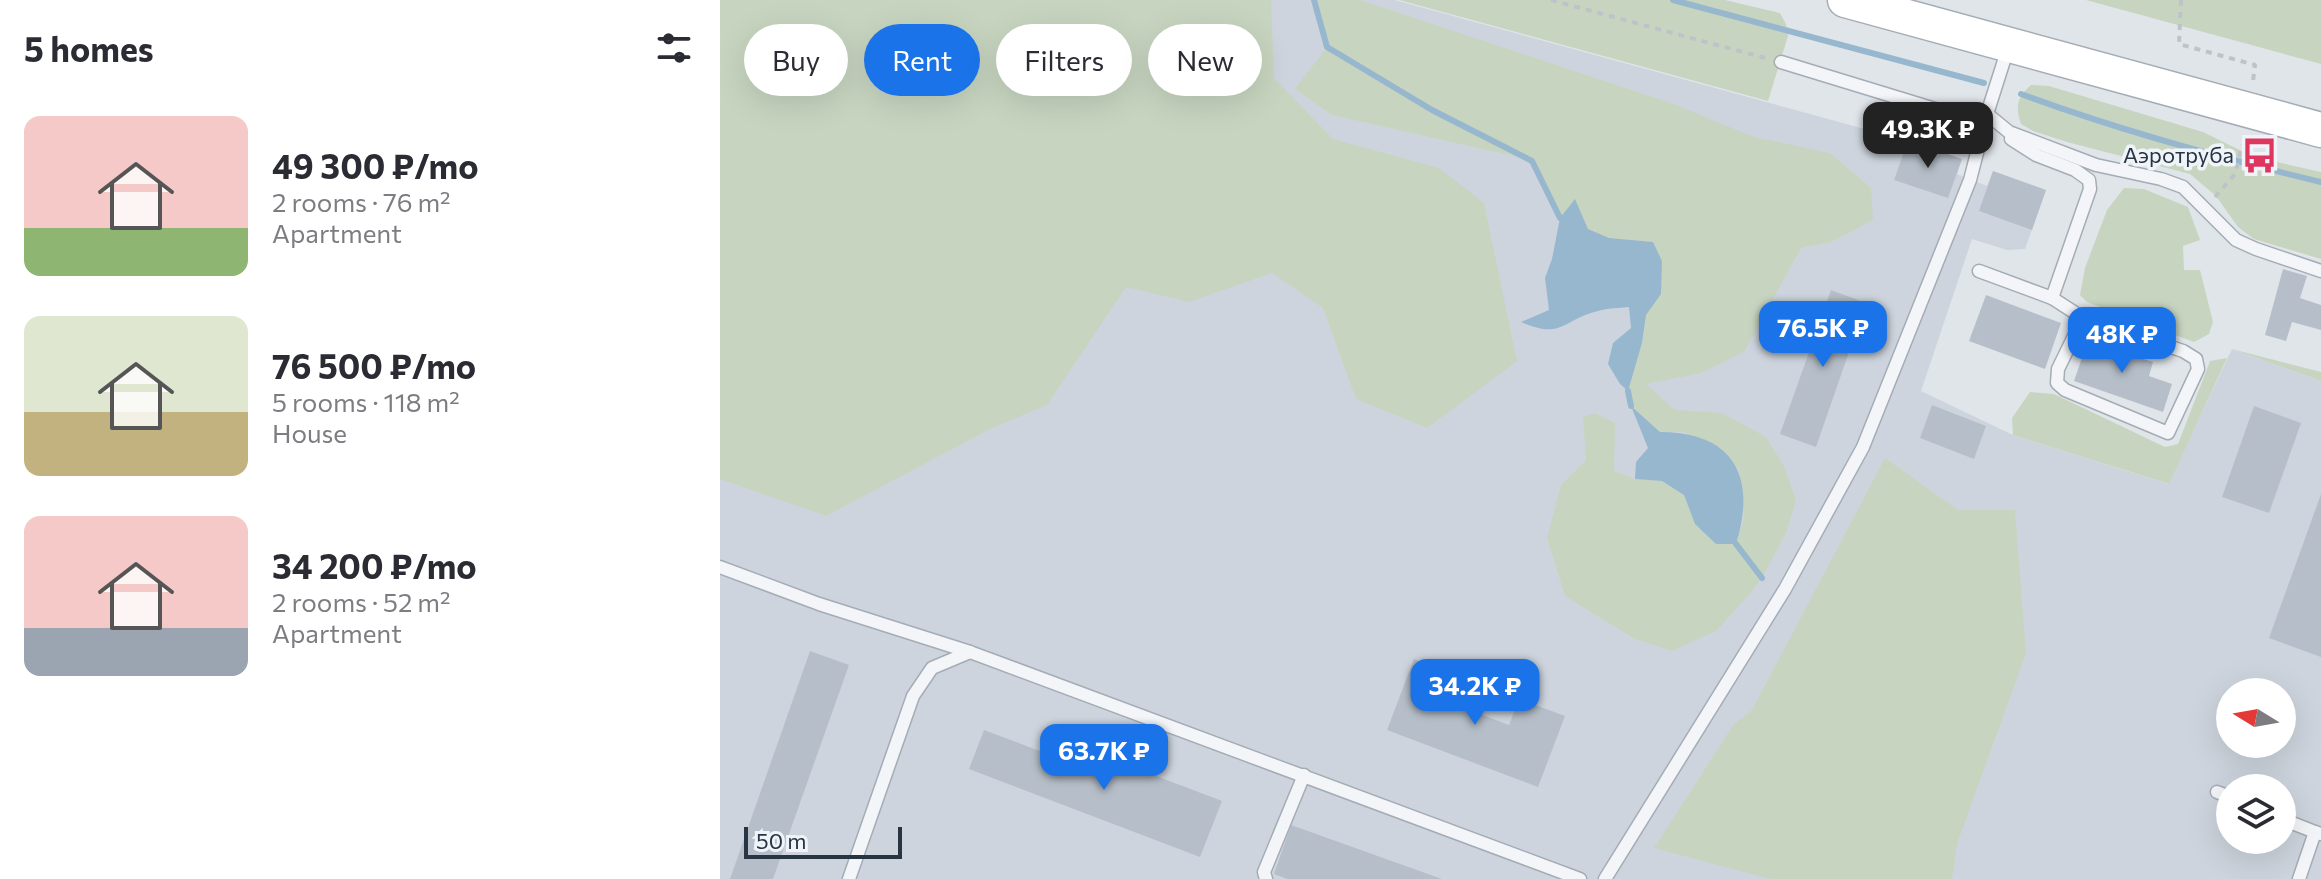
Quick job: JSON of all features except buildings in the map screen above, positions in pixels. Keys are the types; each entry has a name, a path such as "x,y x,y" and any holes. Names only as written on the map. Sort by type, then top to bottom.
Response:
{"main road":[{"path":"1845,0 2321,130"}],"lane":[{"path":"1605,879 1785,589 1863,447 1970,180 2009,45"},
{"path":"1781,62 1986,119 2009,132 2096,165 2174,183 2193,195 2236,240 2321,271"},
{"path":"2009,132 2010,138 2036,155 2083,174 2089,180 2090,189"},
{"path":"2052,298 2096,165"},
{"path":"1979,271 2052,298 2083,318 2183,351 2196,359 2198,369 2168,433 2065,390 2057,383 2058,369 2083,318"},
{"path":"720,567 819,604 970,652 1580,879"},
{"path":"849,879 913,696 932,668 970,652"},
{"path":"1266,879 1264,872 1304,775"},
{"path":"2296,824 2318,833 2299,879"}],"path":[{"path":"1551,0 1781,62"},
{"path":"2181,0 2179,44 2255,65 2253,81"},
{"path":"2203,207 2235,174 2242,145"}],"shaded area":[{"path":"720,0 1395,0 1908,141 1962,159 1957,174 1987,186 1993,171 2046,190 2025,249 2007,250 1972,239 1921,391 2013,435 2168,484 2232,349 2321,381 2321,879 720,879"}],"green space":[{"path":"720,0 1271,0 1274,78 1333,139 1439,168 1484,203 1517,361 1427,428 1356,399 1323,308 1272,273 1189,302 1126,287 1047,405 992,428 826,516 720,479"},
{"path":"1314,0 1360,0 1671,103 1754,137 1830,153 1871,188 1873,220 1831,242 1801,248 1744,352 1701,373 1646,384 1675,410 1722,413 1766,437 1784,466 1796,500 1787,531 1762,578 1716,631 1672,651 1635,639 1565,596 1547,538 1561,485 1586,460 1583,417 1595,413 1615,423 1614,471 1635,479 1662,481 1684,495 1695,524 1716,544 1736,544 1744,518 1739,469 1684,432 1660,432 1631,406 1628,391 1642,343 1646,315 1661,293 1653,242 1609,238 1588,229 1575,200 1560,218 1532,160 1332,115 1295,89 1327,47"},
{"path":"1399,0 1725,0 1780,13 1788,36 1768,101"},
{"path":"2086,0 2321,0 2321,64"},
{"path":"2031,85 2049,86 2203,132 2254,157 2321,172 2321,259 2254,239 2238,227 2216,196 2190,174 2067,142 2021,124 2018,103"},
{"path":"2124,188 2144,189 2188,207 2200,240 2183,246 2184,270 2200,270 2213,322 2209,334 2194,342 2087,302 2080,295 2085,268 2107,210"},
{"path":"2232,349 2321,372 2321,381"},
{"path":"2227,358 2169,484 2013,435 2012,418 2030,392 2054,394 2165,447 2178,444 2210,361"},
{"path":"1885,458 1958,510 2015,510 2026,653 1957,844 1952,879 1770,879 1654,848 1734,724 1752,710"}],"water":[{"path":"1575,199 1588,229 1609,238 1653,242 1662,261 1661,294 1646,315 1642,343 1628,391 1608,364 1613,343 1631,328 1629,307 1598,311 1554,329 1521,322 1549,310 1545,278 1560,218"},
{"path":"1631,406 1660,432 1706,440 1722,450 1734,463 1741,479 1743,498 1736,544 1716,544 1695,524 1684,495 1662,481 1635,479 1636,462 1648,448"}],"waterway":[{"path":"1314,0 1327,47 1432,110 1532,161 1560,218"},
{"path":"1673,0 1984,83"},
{"path":"2021,94 2095,120 2321,182"},
{"path":"1628,391 1631,406"},
{"path":"1736,544 1762,578"}],"place":[{"name":"Аэротруба","path":"2260,155"}]}
